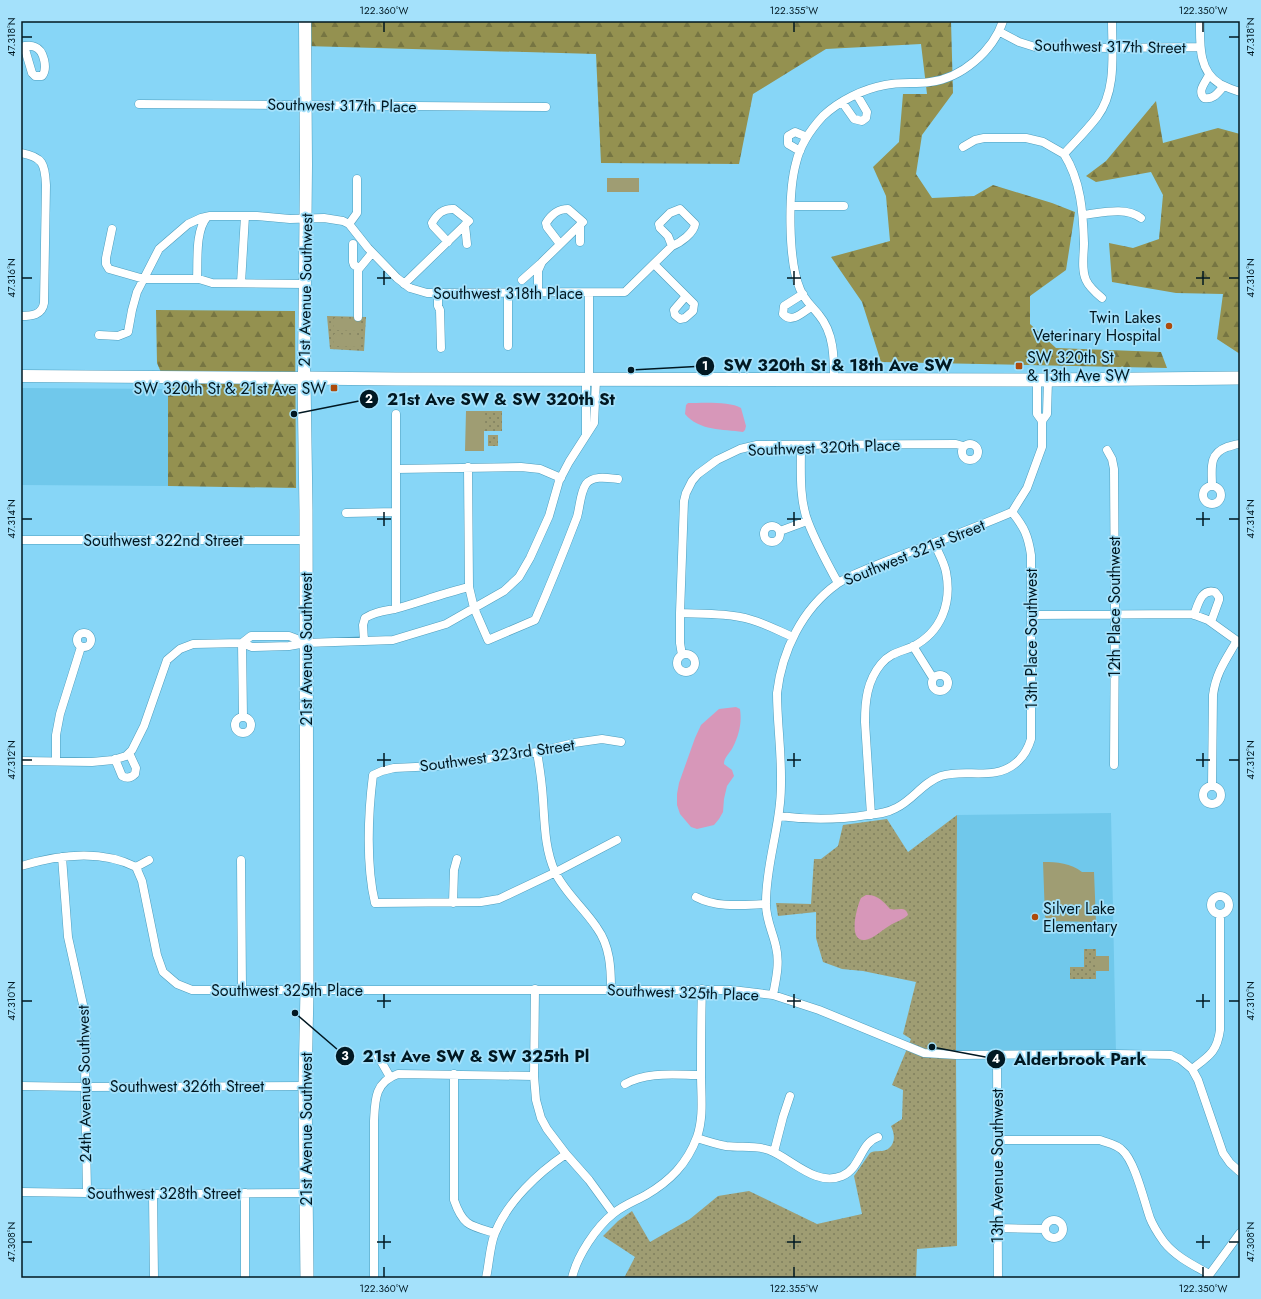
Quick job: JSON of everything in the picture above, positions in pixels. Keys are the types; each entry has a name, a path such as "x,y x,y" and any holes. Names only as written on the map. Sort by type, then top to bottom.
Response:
{"main road":[{"name":"21st Avenue Southwest","path":"304,21 306,105 304,378 306,540 307,990 305,1086 307,1278"},
{"path":"21,376 590,380 1042,380 1240,378"}],"street":[{"path":"834,379 834,355 832,343 820,316 811,307 803,294 796,276 793,260 791,206 793,179 796,162 800,151 807,137 824,116 842,102 873,88 886,84 932,82 961,71 978,58 993,42 1000,32 1003,21"},
{"path":"1064,154 1098,116 1106,101 1111,81 1112,21"},
{"path":"1200,21 1200,47 1203,62 1209,75 1219,84 1240,92"},
{"name":"Southwest 317th Street","path":"1000,32 1019,42 1035,47 1200,47"},
{"path":"1209,75 1200,90 1204,98 1214,97 1224,86"},
{"path":"842,102 854,120 862,121 866,118 867,112 857,95"},
{"name":"Southwest 317th Place","path":"139,104 546,107"},
{"path":"800,151 790,146 787,141 788,136 795,132 807,137"},
{"path":"963,147 975,140 984,138 1026,138 1043,142 1064,154 1077,180 1083,215 1083,264 1085,278 1092,290 1102,298"},
{"path":"21,153 34,157 43,163 46,185 44,298 41,312 34,315 21,316"},
{"path":"99,335 118,336 128,332 137,292 160,249 174,234 193,221 207,217 245,216 290,219 333,219 349,224 357,213 358,179"},
{"path":"791,206 844,206"},
{"path":"404,284 466,225 469,221 456,210 449,209 441,212 432,224 448,242"},
{"path":"560,244 545,225 555,212 563,209 570,210 583,222 580,225 580,242"},
{"name":"Southwest 318th Place","path":"349,224 372,253 404,284 416,290 438,294 625,292 672,246 679,243 695,227 693,222 680,209 672,212 659,224 660,228 668,236 672,246"},
{"path":"1083,215 1123,211 1136,214 1141,218"},
{"path":"241,283 245,216"},
{"path":"197,279 200,235 202,223 207,217"},
{"path":"466,225 467,244"},
{"path":"522,280 580,225"},
{"path":"112,229 106,258 106,264 109,269 144,279 197,279 212,283 305,284"},
{"path":"353,244 353,262 359,268"},
{"path":"358,317 357,274 359,268 372,253"},
{"path":"538,293 538,271 542,262"},
{"path":"654,264 686,296"},
{"path":"508,293 508,346"},
{"path":"21,760 92,762 115,759 127,755 132,750 144,726 167,660 180,649 193,644 242,643 252,647 289,646 344,640 364,642 393,640 446,624 504,591 519,577 530,558 549,516 561,478 594,423 595,417 590,380 590,293"},
{"path":"438,294 441,348"},
{"path":"803,294 784,306 784,314 788,318 793,318 811,307"},
{"path":"1012,512 1027,488 1042,448 1042,421 1047,414 1042,380"},
{"path":"396,414 396,608"},
{"name":"Southwest 320th Place","path":"680,613 684,500 692,481 698,474 716,460 740,449 757,445 801,446 956,444 963,446"},
{"path":"1212,486 1212,467 1214,457 1218,451 1235,444 1240,444"},
{"path":"801,446 803,499 808,521 824,557 838,583"},
{"name":"12th Place Southwest","path":"1107,450 1112,459 1114,469 1114,765"},
{"path":"468,467 469,587 474,608 488,640 535,620 544,601 577,515 583,490 586,484 595,478 618,479"},
{"path":"396,469 521,467 540,469 561,478"},
{"path":"346,513 396,512"},
{"name":"Southwest 321st Street","path":"773,995 778,963 776,948 765,904 767,876 779,816 781,783 777,693 778,680 793,637 805,616 823,596 838,583 872,566 974,528 1012,512"},
{"name":"13th Place Southwest","path":"871,814 886,813 898,808 921,787 941,776 999,772 1006,770 1014,766 1028,749 1031,740 1031,555 1029,540 1023,526 1012,512"},
{"path":"780,532 808,521"},
{"name":"Southwest 322nd Street","path":"21,540 306,540"},
{"path":"779,816 814,820 871,814 865,722 867,692 875,672 882,663 892,654 913,646 929,634 943,618 948,601 948,586 946,570 934,543"},
{"path":"364,642 363,625 365,618 372,614 469,587"},
{"path":"1194,615 1204,594 1209,591 1215,592 1219,597 1219,600 1211,622"},
{"path":"682,655 680,643 680,613 725,615 751,619 793,637"},
{"path":"1031,616 1194,615 1211,622 1238,643 1217,676 1214,686 1212,786"},
{"path":"242,643 243,717"},
{"path":"913,646 933,678"},
{"path":"56,760 56,735 60,714 81,647"},
{"name":"Southwest 323rd Street","path":"453,903 375,904 371,887 370,853 370,810 373,775 394,768 437,766 536,752 574,743 602,740 621,742"},
{"path":"536,752 542,788 548,851 556,872 568,892 598,929 605,943 609,958 611,989"},
{"path":"115,759 122,776 125,778 131,778 135,774 136,768 127,755"},
{"path":"458,858 454,870 453,903 481,902 499,898 556,872 617,840"},
{"path":"21,866 43,859 81,856 106,858 127,862 136,867 149,860"},
{"name":"24th Avenue Southwest","path":"62,857 68,937 84,1009 86,1033 85,1087 87,1192"},
{"path":"240,860 242,990"},
{"name":"Southwest 325th Place","path":"136,867 142,881 157,955 163,972 177,984 192,990 732,990 773,995 819,1010 924,1052 956,1055 1158,1054 1176,1057 1192,1068"},
{"path":"696,897 713,904 765,904"},
{"path":"1220,914 1219,1040 1209,1057 1192,1068 1198,1080 1223,1152 1230,1163 1240,1172"},
{"path":"535,989 534,1076 536,1100 541,1118 566,1154 589,1180 614,1213"},
{"path":"572,1278 577,1262 599,1228 627,1203 645,1195 669,1179 685,1161 696,1138 701,1122 702,1106 702,990"},
{"name":"13th Avenue Southwest","path":"997,1055 998,1278"},
{"path":"378,1056 390,1077"},
{"path":"374,1278 375,1101 383,1082 398,1074 534,1076"},
{"path":"454,1074 454,1200 460,1215 470,1226 495,1233"},
{"path":"625,1084 634,1079 653,1075 701,1075"},
{"name":"Southwest 326th Street","path":"21,1086 305,1086"},
{"path":"774,1152 790,1096"},
{"path":"696,1138 726,1146 761,1148 774,1152 821,1178 834,1178 840,1177 849,1172 859,1159 866,1145 872,1139 878,1137"},
{"path":"998,1140 1100,1140 1122,1149 1130,1158 1151,1220 1164,1242 1175,1253 1208,1276 1240,1235"},
{"path":"486,1278 495,1233 512,1203 549,1165 566,1154"},
{"name":"Southwest 328th Street","path":"21,1192 153,1194 306,1193"},
{"path":"245,1193 245,1278"},
{"path":"153,1194 154,1278"},
{"path":"997,1228 1045,1229"}],"shaded area":[{"path":"607,178 639,178 639,192 607,192"},
{"path":"327,316 366,317 364,351 330,349"},
{"path":"334,318 360,319 359,331 333,330"},
{"path":"334,334 359,335 359,347 333,346"},
{"path":"21,388 168,389 168,486 21,485"},
{"path":"688,403 723,403 741,408 746,426 745,430 743,432 712,428 697,424 685,414 686,405"},
{"path":"466,411 484,411 484,451 465,451"},
{"path":"484,411 502,411 502,431 484,431"},
{"path":"488,435 498,435 498,446 488,446"},
{"path":"736,707 740,709 740,729 732,749 724,762 724,764 732,770 734,776 727,786 723,812 714,825 697,829 691,827 680,814 677,805 677,794 679,783 695,738 701,725 719,709"},
{"name":"Silver Lake Elementary","path":"1111,813 1116,1054 956,1055 957,815"},
{"path":"957,815 957,1246 917,1249 916,1278 624,1278 635,1257 603,1236 618,1221 632,1211 650,1242 690,1219 718,1196 749,1191 817,1224 862,1214 854,1176 870,1153 886,1150 892,1145 894,1136 891,1126 902,1119 903,1090 892,1085 911,1039 903,1034 916,982 863,971 842,969 823,962 816,938 816,912 778,916 776,903 811,904 814,859 821,859 838,846 843,825 887,819 908,852"},
{"path":"1043,862 1064,864 1082,872 1094,872 1096,922 1049,921 1045,917"},
{"path":"866,895 877,897 890,909 903,909 908,915 871,938 865,940 859,939 855,930 857,908 861,898"},
{"path":"1084,949 1096,949 1096,979 1070,979 1070,967 1084,967"},
{"path":"1096,956 1109,956 1109,971 1096,971"}],"green space":[{"path":"305,21 951,21 953,93 922,135 916,174 932,198 974,196 993,185 1052,203 1075,212 1066,270 1030,296 1030,324 1056,348 1161,352 1167,368 881,362 862,302 831,257 890,241 886,196 873,167 899,142 903,94 927,94 921,44 826,49 753,94 739,164 601,163 596,54 305,46"},
{"path":"1156,101 1163,143 1218,128 1240,134 1240,354 1217,339 1223,294 1176,293 1112,282 1109,243 1133,248 1159,239 1163,195 1151,172 1096,182 1086,176 1106,161"},
{"path":"156,310 295,311 296,488 168,486 168,389 157,363"}],"place":[{"name":"Twin Lakes Veterinary Hospital","path":"1169,326"},
{"name":"SW 320th St & 13th Ave SW","path":"1019,366"},
{"name":"SW 320th St & 18th Ave SW","path":"631,370"},
{"name":"SW 320th St & 21st Ave SW","path":"334,388"},
{"name":"21st Ave SW & SW 320th St","path":"294,414"},
{"name":"Silver Lake Elementary","path":"1035,917"},
{"name":"21st Ave SW & SW 325th Pl","path":"295,1013"},
{"name":"Alderbrook Park","path":"932,1047"}]}
